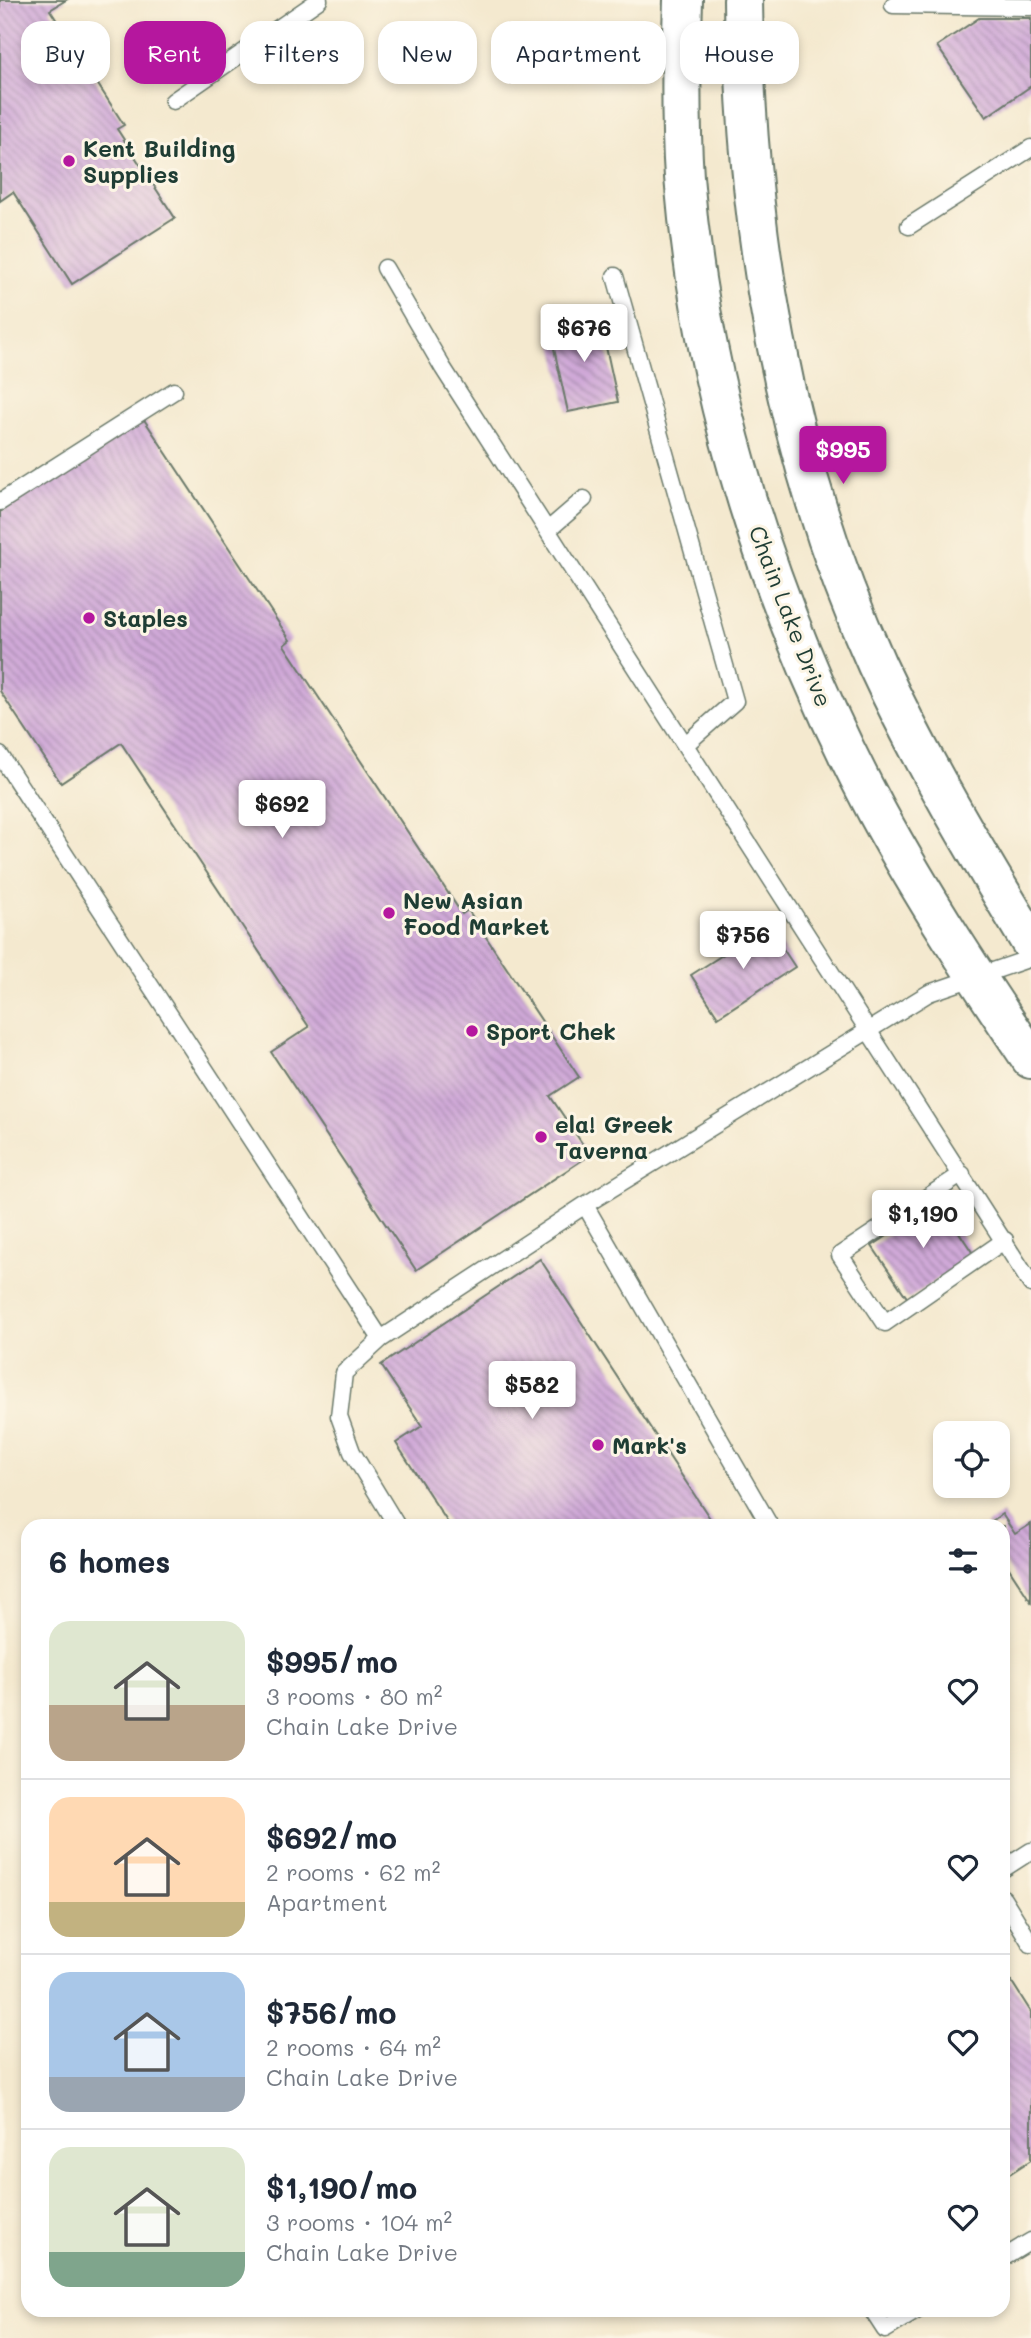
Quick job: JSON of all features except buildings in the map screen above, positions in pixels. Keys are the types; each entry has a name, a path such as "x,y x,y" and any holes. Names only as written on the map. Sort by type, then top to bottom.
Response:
{"street":[{"name":"Chain Lake Drive","path":"683,0 680,92 684,178 696,271 717,384 766,563 835,729 877,812 975,975 1031,1059"},
{"path":"743,0 745,105 764,272 787,396 808,476 839,568 892,695 958,823 1031,943"}],"lane":[{"path":"173,101 319,0"},
{"path":"892,5 1031,7"},
{"path":"909,226 1031,148"},
{"path":"385,268 443,368 1031,1284"},
{"path":"615,276 735,701 686,744"},
{"path":"0,502 174,391"},
{"path":"548,530 584,499"},
{"path":"0,755 381,1339"},
{"path":"393,1519 352,1452 339,1416 344,1373 381,1339 584,1205 929,993 1031,958"},
{"path":"962,1174 840,1255 885,1322 1004,1240"},
{"path":"584,1205 766,1519"},
{"path":"1010,1864 1031,1851"},
{"path":"1010,1910 1031,1944"},
{"path":"1010,2254 1031,2241"},
{"path":"877,2317 885,2330 906,2317"}],"place":[{"name":"Kent Building Supplies","path":"69,161"},
{"name":"Staples","path":"89,618"},
{"name":"New Asian Food Market","path":"389,913"},
{"name":"Sport Chek","path":"472,1031"},
{"name":"ela! Greek Taverna","path":"541,1137"},
{"name":"Mark's","path":"598,1445"}]}
